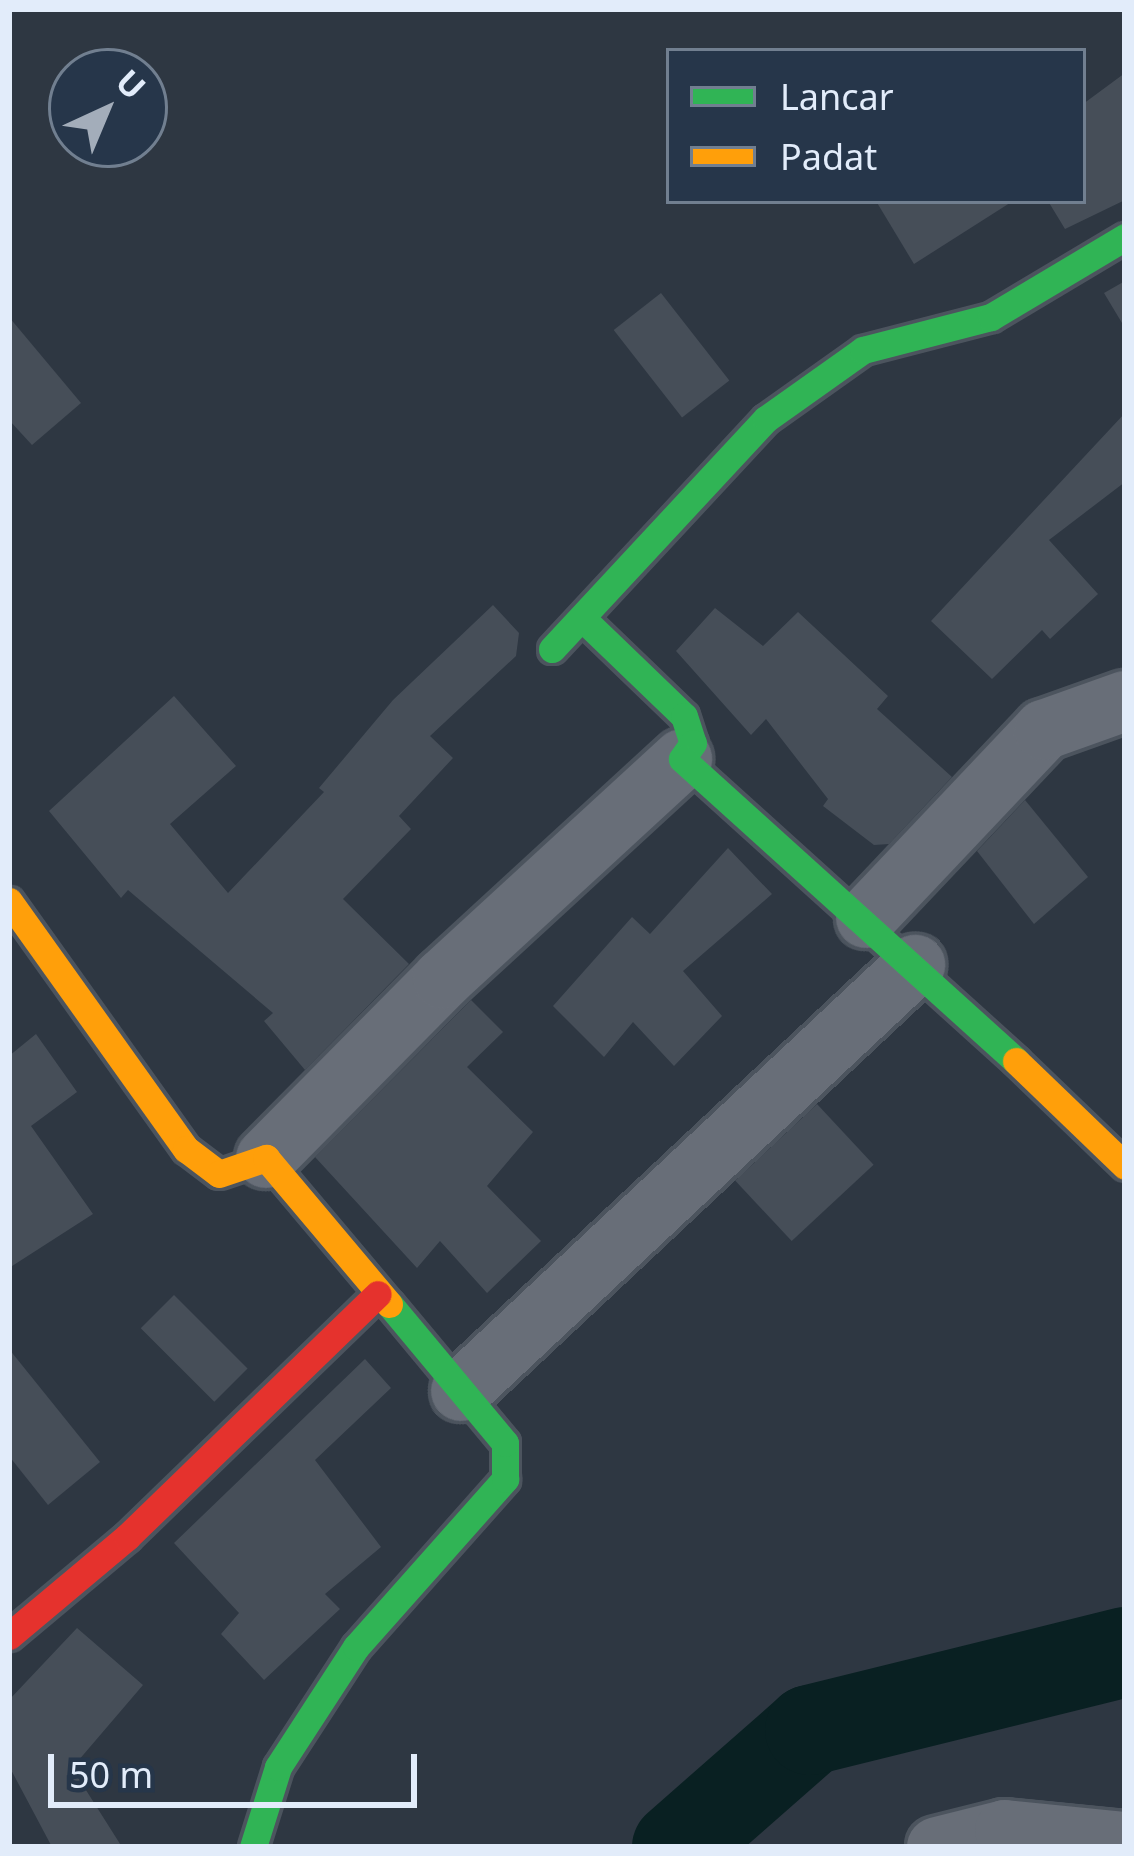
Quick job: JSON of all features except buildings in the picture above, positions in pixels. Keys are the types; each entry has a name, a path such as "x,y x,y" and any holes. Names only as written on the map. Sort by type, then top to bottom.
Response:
{"street":[{"path":"552,649 766,419 863,350 991,317 1125,236"},
{"path":"9,901 204,1168 231,1173 266,1158 442,979 682,759 693,743 684,716 582,619"},
{"path":"866,918 1044,730 1125,701"},
{"path":"682,759 866,918 1125,1166"},
{"path":"461,1391 915,964"},
{"path":"254,1847 278,1767 356,1647 506,1479 506,1443 266,1158"},
{"path":"9,1636 127,1537 378,1294"},
{"path":"937,1847 1005,1830 1125,1842"}],"waterway":[{"path":"677,1847 810,1730 1125,1652"}],"traffic: fast":[{"path":"552,649 766,419 863,350 991,317 1125,237"},
{"path":"582,618 684,716 693,743 682,759 1016,1061"},
{"path":"253,1847 278,1767 356,1647 505,1479 505,1443 389,1304"}],"traffic: slow":[{"path":"9,901 186,1149 219,1174 266,1158 389,1304"},
{"path":"1016,1061 1125,1166"}],"traffic: jam":[{"path":"9,1636 127,1537 378,1294"}]}
